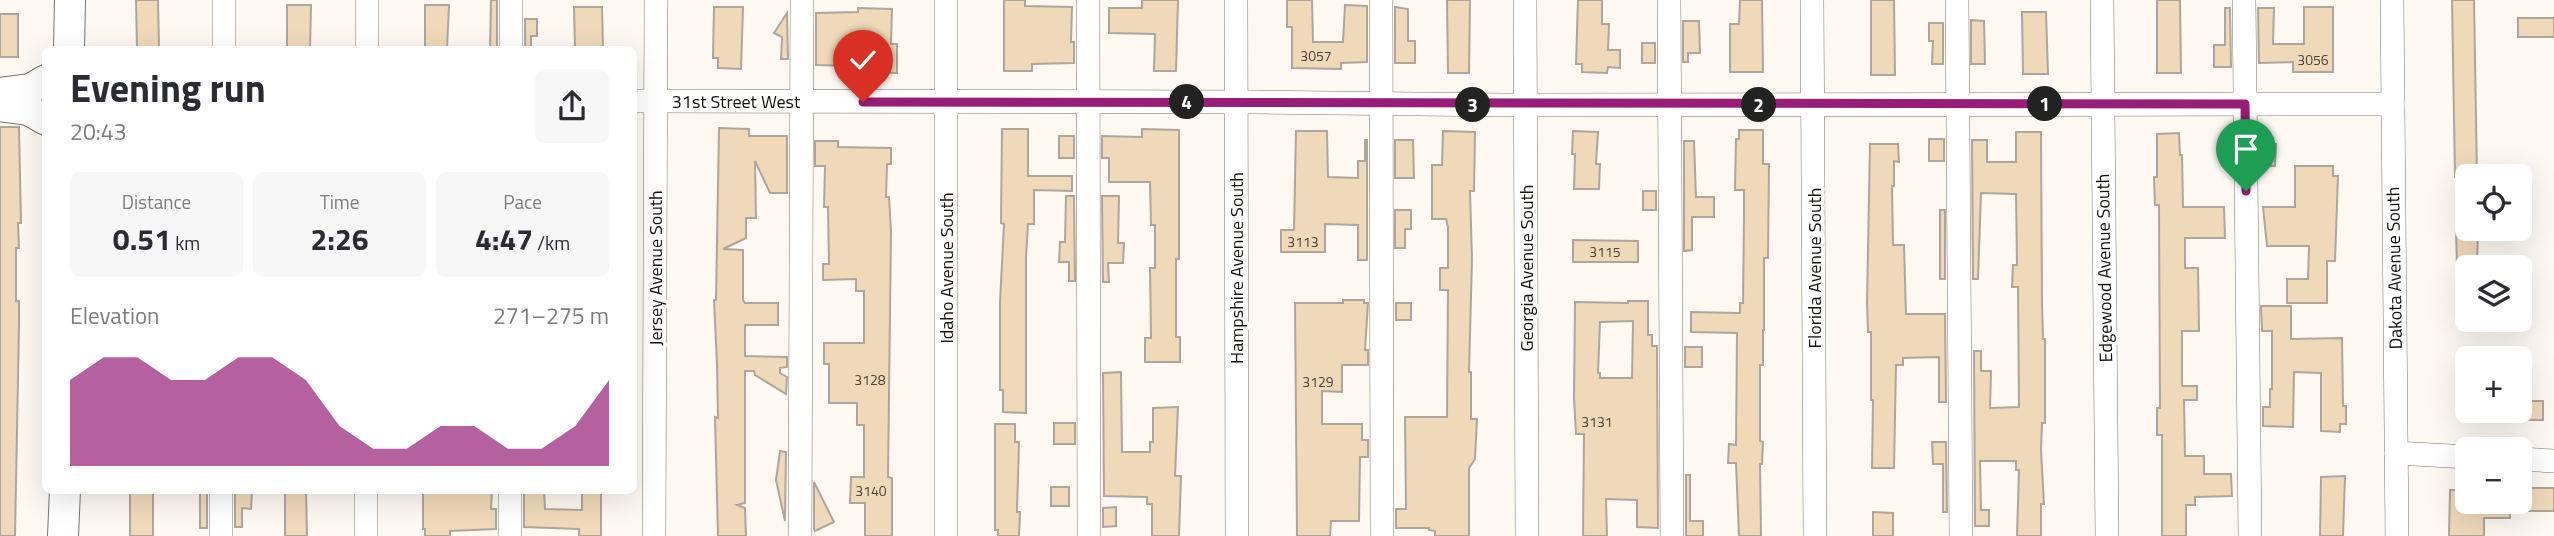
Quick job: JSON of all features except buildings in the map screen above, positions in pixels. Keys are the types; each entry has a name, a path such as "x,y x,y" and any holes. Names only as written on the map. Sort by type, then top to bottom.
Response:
{"main road":[{"path":"69,46 70,0"},
{"path":"0,93 30,89 42,82"},
{"path":"0,106 28,110 42,118"},
{"path":"63,536 65,494"}],"street":[{"path":"224,0 224,46"},
{"path":"367,0 367,46"},
{"path":"511,0 511,46"},
{"name":"Jersey Avenue South","path":"654,536 644,101 656,0"},
{"path":"800,536 802,0"},
{"name":"Idaho Avenue South","path":"946,0 946,536"},
{"path":"1088,0 1089,536"},
{"name":"Hampshire Avenue South","path":"1236,0 1237,536"},
{"path":"1381,0 1382,536"},
{"name":"Georgia Avenue South","path":"1525,0 1527,536"},
{"path":"1669,0 1672,536"},
{"name":"Florida Avenue South","path":"1812,0 1815,536"},
{"path":"1957,0 1961,536"},
{"name":"Edgewood Avenue South","path":"2102,0 2107,536"},
{"path":"2245,0 2250,536"},
{"name":"Dakota Avenue South","path":"2392,0 2397,536"},
{"name":"31st Street West","path":"644,101 1526,105 2393,104"},
{"path":"2396,453 2455,456"},
{"path":"2532,460 2554,461"},
{"path":"221,536 222,494"},
{"path":"366,494 366,536"},
{"path":"510,494 510,536"}],"route":[{"path":"863,102 2245,104 2246,191"}]}
